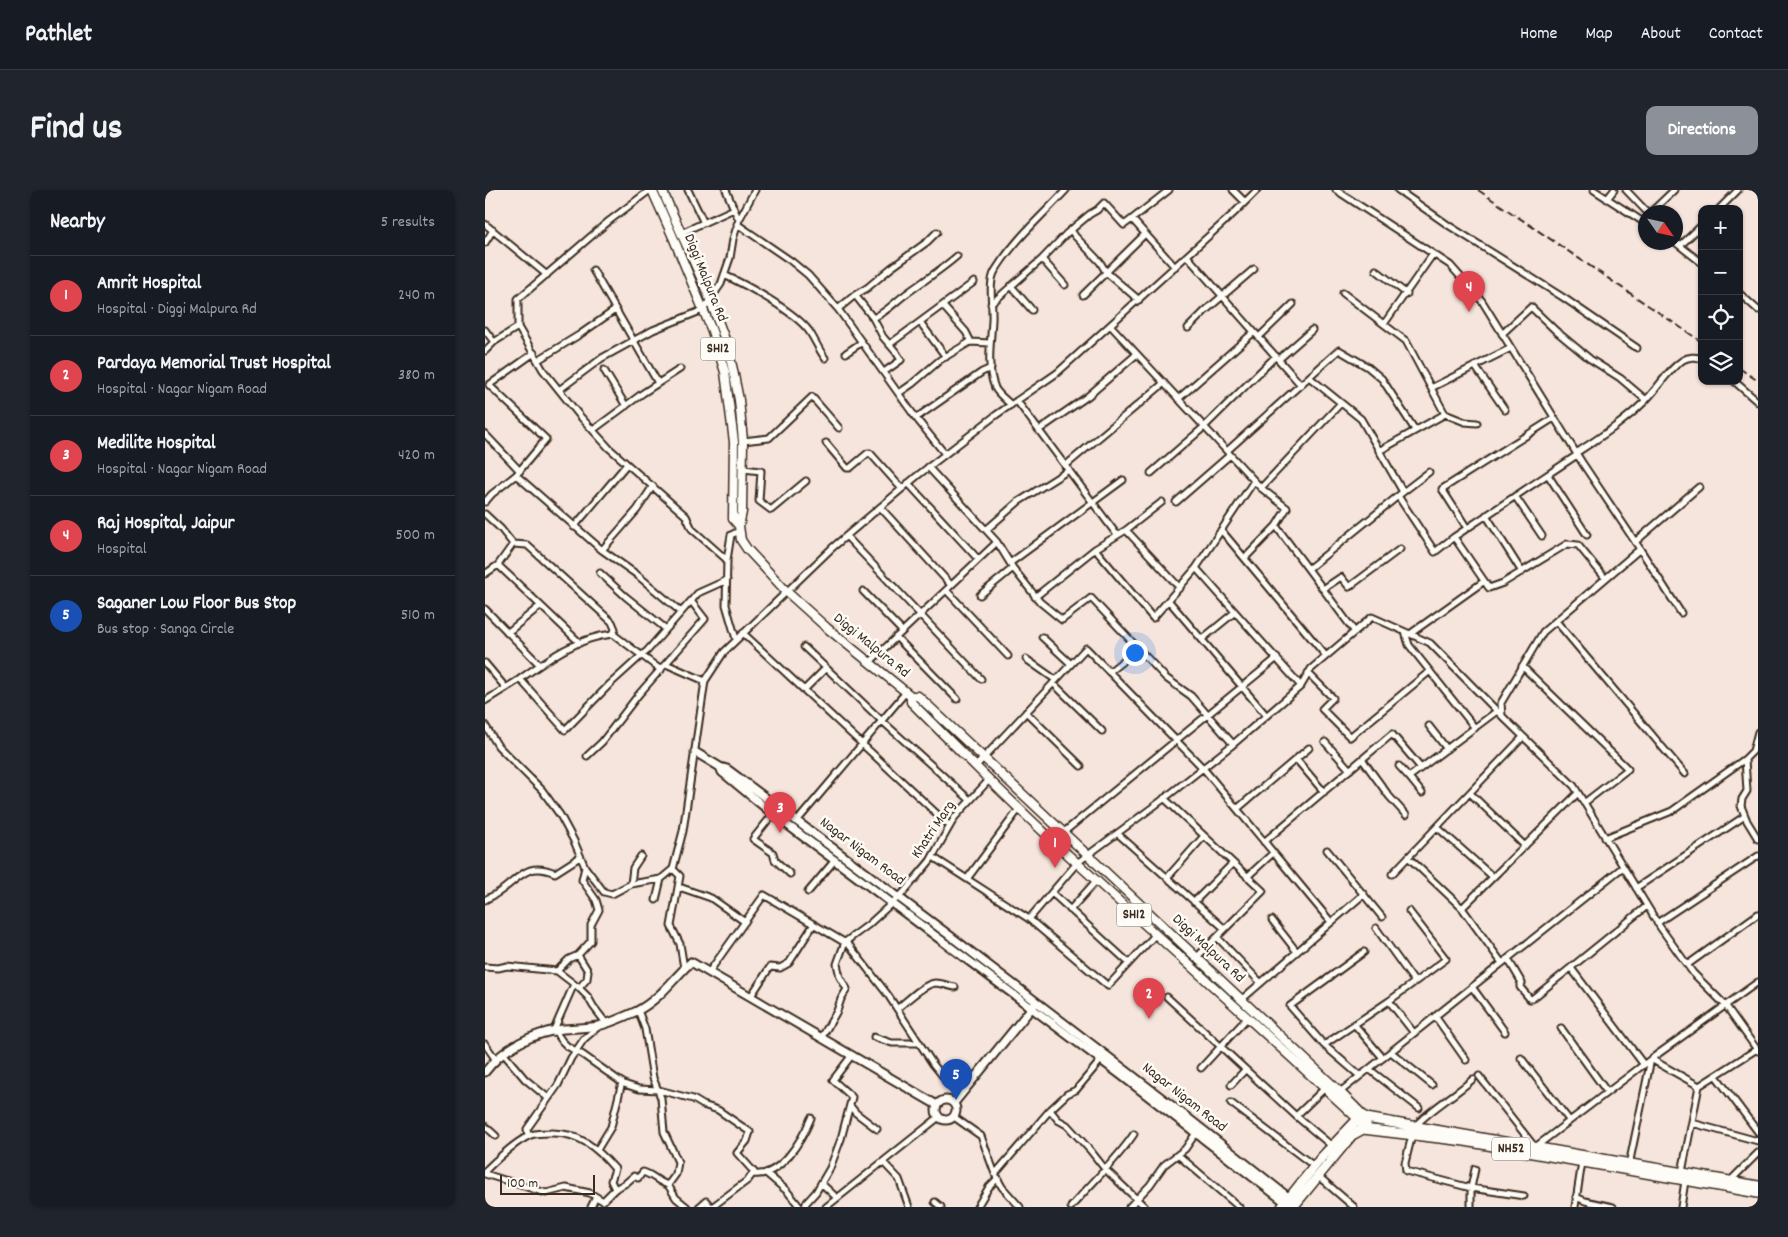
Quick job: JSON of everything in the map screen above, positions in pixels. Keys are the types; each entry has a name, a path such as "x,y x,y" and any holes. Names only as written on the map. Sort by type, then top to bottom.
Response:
{"highway":[{"path":"1289,1204 1314,1166 1332,1146 1362,1119"},
{"name":"NH52","path":"1362,1119 1414,1130 1683,1177 1758,1193"},
{"path":"1289,1204 1318,1176 1352,1135 1365,1129"},
{"name":"NH52","path":"1365,1129 1414,1130"},
{"name":"NH52","path":"1534,1150 1582,1162 1628,1167"},
{"name":"NH52","path":"1683,1177 1730,1181 1758,1186"}],"main road":[{"name":"Diggi Malpura Rd","path":"651,190 673,236 703,310 725,372 733,442 733,519 739,529 741,540 747,549 787,592 827,628 908,694 918,696 1064,832 1340,1092 1362,1119 1365,1129"},
{"name":"Diggi Malpura Rd","path":"662,190 710,301 727,345 733,370 739,400 743,441 742,520 739,529"},
{"name":"Diggi Malpura Rd","path":"908,694 911,702 1019,809 1325,1088 1362,1119"}],"street":[{"path":"651,190 609,221 518,300 518,327 559,390 609,448 686,516 692,529 727,560"},
{"path":"688,190 704,223"},
{"path":"726,190 738,222 791,260 838,308 916,418 945,454"},
{"path":"559,390 603,358 675,320 703,310 721,284 730,258 738,222 755,190"},
{"path":"1011,405 996,390 991,368 990,344 993,318 991,304 994,273 1024,233 1065,190"},
{"path":"991,304 1104,202 1124,225 1169,190"},
{"path":"1233,190 1245,202"},
{"path":"485,725 499,746 542,790 559,815 585,867 605,892 612,894 631,884 661,879 673,869 683,831 705,681 723,652 846,536 908,483 1011,405 1057,374 1257,190"},
{"path":"1336,190 1450,265 1482,301 1576,454 1681,613"},
{"path":"1397,190 1564,298 1637,348"},
{"path":"1594,190 1638,217"},
{"path":"1607,199 1614,190"},
{"path":"1626,190 1640,205"},
{"path":"1659,205 1675,190"},
{"path":"1723,205 1738,190"},
{"path":"681,233 734,209"},
{"path":"1132,219 1175,267"},
{"path":"485,224 547,275"},
{"path":"1683,244 1698,229"},
{"path":"485,243 493,230"},
{"path":"1071,230 1100,262 1106,272 1139,300"},
{"path":"838,308 927,242 937,232"},
{"path":"1083,295 1145,234"},
{"path":"1683,248 1698,260"},
{"path":"1384,324 1407,294 1433,254"},
{"path":"873,318 893,307 957,256"},
{"path":"1187,256 1301,385"},
{"path":"1042,259 1065,285"},
{"path":"1188,328 1222,295 1254,268"},
{"path":"593,270 657,383"},
{"path":"1376,270 1407,294"},
{"path":"725,274 749,286 799,320 809,331 825,358"},
{"path":"889,344 974,282"},
{"path":"1011,286 1031,310"},
{"path":"1343,293 1406,341 1445,414 1465,422 1477,423"},
{"path":"855,295 901,360 884,372"},
{"path":"1740,295 1758,310"},
{"path":"1178,399 1293,304"},
{"path":"943,306 966,332 971,342"},
{"path":"1502,334 1531,307 1591,359 1620,378 1646,400"},
{"path":"538,360 579,336 615,310"},
{"path":"920,322 946,357"},
{"path":"1111,326 1254,481 1287,508 1276,526 1245,558"},
{"path":"485,351 494,342 518,327"},
{"path":"485,330 494,342"},
{"path":"1151,473 1204,427 1277,358 1312,330"},
{"path":"846,353 862,342"},
{"path":"899,393 946,357 971,342 990,344"},
{"path":"1431,388 1511,348"},
{"path":"1176,502 1339,350 1368,367 1382,379 1415,430"},
{"path":"485,502 518,473 546,439 489,385 534,353"},
{"path":"1039,430 1088,396 1137,354"},
{"path":"1397,496 1435,552 1626,418 1646,400 1669,372 1685,358 1698,357"},
{"path":"1475,366 1505,410"},
{"path":"916,418 981,372 991,368"},
{"path":"593,430 657,383 680,369"},
{"path":"604,370 626,406"},
{"path":"1309,377 1361,419 1403,492"},
{"path":"985,530 1018,502 1067,468 1164,383"},
{"path":"1739,385 1758,402"},
{"path":"743,441 769,438 812,397 839,428"},
{"path":"1017,401 1117,535"},
{"path":"1261,488 1341,404"},
{"path":"1379,451 1445,414"},
{"path":"1467,528 1442,489 1554,418"},
{"path":"485,434 518,473 574,527 636,574 681,612"},
{"path":"826,442 847,468 850,468 867,453 870,453 902,489"},
{"path":"574,527 627,464"},
{"path":"928,467 997,542 1040,602 1062,620 1091,598 1166,678 1191,696 1233,744"},
{"path":"743,470 761,472 759,501 771,510 806,481"},
{"path":"1308,569 1429,472"},
{"path":"1548,474 1587,535"},
{"path":"980,595 1012,565 1123,480"},
{"path":"1095,549 1153,618 1196,568 1254,481"},
{"path":"908,483 978,559"},
{"path":"602,550 637,510 653,486"},
{"path":"1635,542 1699,487"},
{"path":"1515,496 1542,536"},
{"path":"1035,597 1095,549 1126,530 1162,502"},
{"path":"880,507 951,585"},
{"path":"485,514 513,544 527,545 612,622 615,629 613,634"},
{"path":"1486,515 1521,572"},
{"path":"1276,526 1355,632"},
{"path":"736,639 726,605 727,560 731,535 739,529"},
{"path":"1126,530 1180,588"},
{"path":"1221,530 1326,656"},
{"path":"846,536 981,679"},
{"path":"1454,537 1483,582 1489,588 1503,583 1567,544 1578,545 1605,578"},
{"path":"870,662 997,542"},
{"path":"485,574 498,565 513,544"},
{"path":"1323,589 1341,577 1349,587 1400,549"},
{"path":"1409,777 1475,728 1499,714 1501,703 1521,666 1543,632 1640,549"},
{"path":"498,565 580,643"},
{"path":"1196,568 1301,686"},
{"path":"599,573 666,629"},
{"path":"520,679 565,730 610,684 642,655 698,592 727,580"},
{"path":"1407,633 1483,582"},
{"path":"946,590 1008,656"},
{"path":"863,591 902,632"},
{"path":"587,756 602,742 705,619 691,601"},
{"path":"1169,601 1267,715"},
{"path":"507,633 539,606"},
{"path":"485,609 540,665"},
{"path":"1202,639 1235,612"},
{"path":"1029,920 1077,863 1118,834 1233,744 1301,686 1311,669 1372,617 1430,643 1499,714 1574,786 1657,923 1687,965 1726,1006 1757,1050 1699,1086 1683,1177 1681,1207"},
{"path":"1556,621 1685,774"},
{"path":"743,633 950,826"},
{"path":"1407,633 1409,644 1475,728"},
{"path":"485,701 553,656 597,636 613,634 661,670"},
{"path":"896,637 957,699"},
{"path":"1042,637 1071,664"},
{"path":"804,647 970,800"},
{"path":"976,766 1086,648 1203,768 1331,922"},
{"path":"1109,672 1138,649"},
{"path":"1064,832 1277,658"},
{"path":"1027,659 1055,682 1102,731"},
{"path":"485,663 506,688"},
{"path":"666,664 705,681"},
{"path":"1521,666 1628,769 1584,803"},
{"path":"804,690 825,668"},
{"path":"1308,673 1333,698 1322,708 1351,737 1430,671"},
{"path":"798,820 881,720 908,694"},
{"path":"1026,712 1081,766"},
{"path":"1429,726 1447,749"},
{"path":"1605,838 1672,811 1745,759 1753,751 1758,732"},
{"path":"1264,842 1392,734 1421,768"},
{"path":"1393,874 1523,737"},
{"path":"1325,742 1350,770"},
{"path":"1237,809 1309,748"},
{"path":"695,752 720,767"},
{"path":"1296,759 1324,792"},
{"path":"1363,759 1389,796 1406,815"},
{"path":"1745,759 1747,791 1742,799 1741,806 1758,839"},
{"path":"1399,766 1422,793"},
{"name":"Nagar Nigam Road","path":"720,767 727,769 798,820 895,899 1033,1005 1188,1118 1289,1204"},
{"name":"Nagar Nigam Road","path":"720,767 722,772 773,814 835,860 895,899"},
{"name":"Khatri Marg","path":"845,942 868,925 907,888 933,857 950,826 970,800 989,780"},
{"path":"1470,793 1525,846"},
{"path":"1462,908 1578,793"},
{"path":"1164,798 1263,891 1197,957"},
{"path":"967,879 1019,809"},
{"path":"773,814 753,839 773,853 775,860 790,874"},
{"path":"1635,888 1745,816"},
{"path":"1752,829 1758,826"},
{"path":"1437,827 1493,877"},
{"path":"1118,834 1225,929"},
{"path":"1167,878 1204,836"},
{"path":"1327,850 1382,917"},
{"path":"1247,877 1273,853"},
{"path":"631,884 633,868 641,856"},
{"path":"1657,923 1758,856"},
{"path":"485,900 499,892 522,873 538,868 555,873 580,857"},
{"path":"933,857 1029,920 1107,986 1156,934"},
{"path":"1409,857 1462,908 1503,963"},
{"path":"808,892 835,860"},
{"path":"1194,902 1233,863"},
{"path":"557,970 569,959 579,955 591,941 591,925 599,910 596,900 582,880 585,867"},
{"path":"1340,1092 1623,867"},
{"path":"673,869 680,876 671,926 680,944 684,968"},
{"path":"656,900 661,879"},
{"path":"1070,910 1096,881"},
{"path":"678,889 682,888 711,898 745,922"},
{"path":"1052,893 1129,963"},
{"path":"1241,1000 1364,894"},
{"path":"709,972 764,895 849,945 883,988 956,1100 957,1110 954,1117 946,1120 939,1117 936,1110 937,1105 943,1100 956,1100"},
{"path":"1507,959 1525,981 1520,984 1520,987 1532,999 1647,906"},
{"path":"1324,1045 1446,959 1409,911"},
{"path":"1687,965 1758,914"},
{"path":"1272,920 1297,952"},
{"path":"751,996 770,967 780,968 789,962 814,924"},
{"path":"1376,928 1414,981"},
{"path":"1217,937 1261,983"},
{"path":"822,1037 847,989 840,977 837,964 845,942"},
{"path":"1360,1076 1324,1045 1290,1006 1364,952"},
{"path":"579,955 588,971 587,979 579,988"},
{"path":"485,1072 503,1053 525,1039 554,1031 599,1026 638,1010 666,990 691,962 937,1105"},
{"path":"485,967 498,968 507,966 557,970 579,988 607,1023"},
{"path":"1571,968 1643,1065"},
{"path":"1479,1076 1534,1150 1569,1120 1758,982"},
{"path":"897,1009 931,984 937,983 955,987"},
{"path":"554,1031 575,984"},
{"path":"1472,987 1505,1032"},
{"path":"1167,997 1245,1070 1332,1146"},
{"path":"1389,1001 1414,1033"},
{"path":"956,1100 1033,1005"},
{"name":"Nagar Nigam Road","path":"1033,1005 1101,1060 1289,1204"},
{"path":"638,1010 645,1029 653,1078 659,1090 664,1132 678,1162 677,1174 668,1185"},
{"path":"1435,1016 1466,1060"},
{"path":"1201,1068 1247,1017"},
{"path":"1354,1024 1383,1058"},
{"path":"528,1136 527,1129 558,1085 576,1050 599,1026"},
{"path":"1561,1028 1607,1092"},
{"path":"554,1031 562,1041 622,1082 639,1089 659,1090 693,1099 718,1110 750,1132 747,1141 737,1153 754,1172 753,1174"},
{"path":"874,1037 892,1043 920,1043"},
{"path":"485,1044 496,1060"},
{"path":"1391,1052 1432,1085"},
{"path":"503,1053 525,1079 548,1098"},
{"path":"805,1207 830,1168 841,1139 852,1097 833,1080 852,1055"},
{"path":"1521,1058 1569,1120"},
{"path":"1651,1059 1699,1086"},
{"path":"1628,1167 1651,1059"},
{"path":"977,1207 996,1176 1050,1110 1067,1094 1076,1090 1101,1060"},
{"path":"1369,1069 1419,1108"},
{"path":"1231,1085 1245,1070"},
{"path":"1716,1076 1758,1132"},
{"path":"1473,1079 1458,1092 1428,1112 1414,1130 1405,1163 1406,1171 1471,1188 1524,1196"},
{"path":"597,1150 611,1127 622,1082"},
{"path":"1296,1116 1325,1088"},
{"path":"1231,1103 1314,1166"},
{"path":"850,1106 877,1129"},
{"path":"1050,1110 1090,1150 1105,1169 1145,1207"},
{"path":"826,1207 939,1117"},
{"path":"954,1117 981,1136 1002,1187 1021,1207"},
{"path":"753,1174 761,1176 787,1158 811,1118"},
{"path":"1692,1123 1758,1141"},
{"path":"486,1129 496,1136"},
{"path":"615,1188 611,1181 615,1169 597,1150 574,1136 560,1133 543,1133 528,1136 497,1159 485,1172 546,1193 566,1188 590,1193 603,1201 615,1188 626,1183 634,1176 637,1178 643,1172 651,1175 658,1182 668,1185 676,1198 687,1207"},
{"path":"1129,1207 1164,1165 1185,1149 1196,1133"},
{"path":"1071,1207 1134,1134"},
{"path":"1730,1181 1758,1152"},
{"path":"1178,1155 1239,1207"},
{"path":"883,1162 899,1179 909,1207"},
{"path":"1575,1207 1582,1162"},
{"path":"1471,1207 1471,1188 1475,1169"},
{"path":"766,1173 787,1191 800,1207"},
{"path":"699,1207 706,1201 712,1207 726,1198 753,1174"},
{"path":"1318,1176 1354,1207"},
{"path":"821,1182 837,1198"},
{"path":"591,1207 596,1197"},
{"path":"1576,1197 1585,1201 1613,1207"},
{"path":"935,1202 941,1207"}],"railway":[{"path":"1478,190 1699,340"},
{"path":"1743,371 1758,381"}],"place":[{"name":"Raj Hospital, Jaipur","path":"1469,312"},
{"name":"Medilite Hospital","path":"780,833"},
{"name":"Amrit Hospital","path":"1055,868"},
{"name":"Pardaya Memorial Trust Hospital","path":"1149,1019"},
{"name":"Saganer Low Floor Bus Stop","path":"956,1100"}]}
